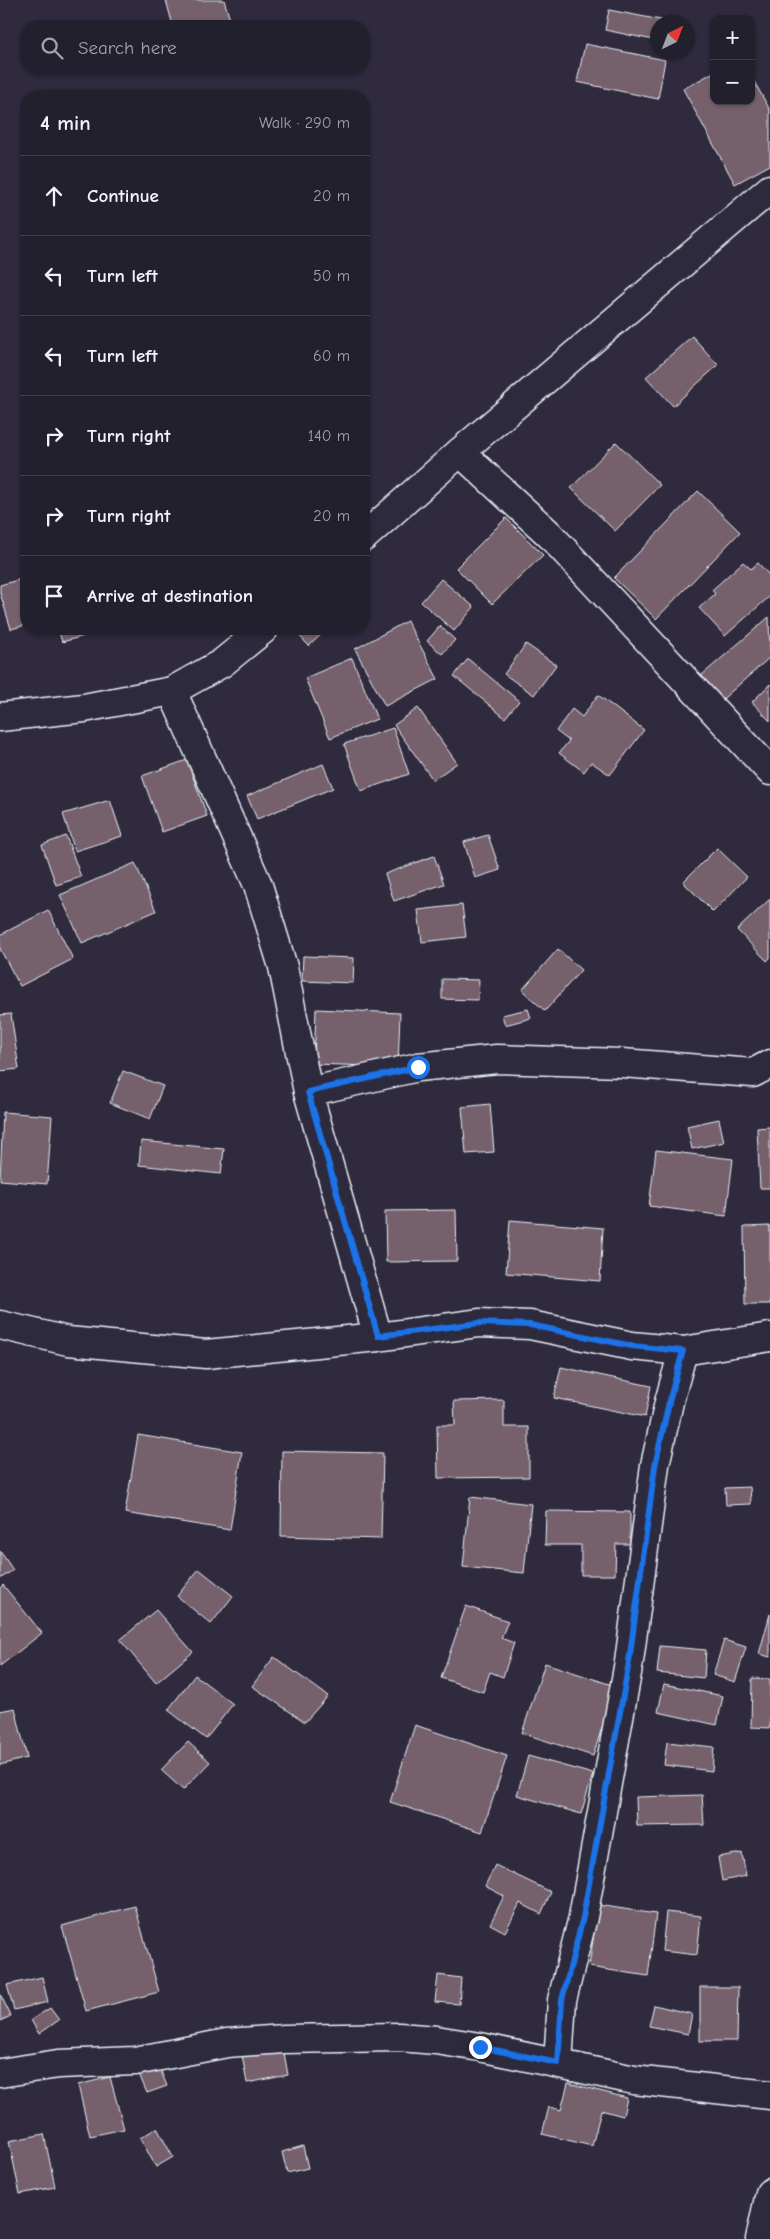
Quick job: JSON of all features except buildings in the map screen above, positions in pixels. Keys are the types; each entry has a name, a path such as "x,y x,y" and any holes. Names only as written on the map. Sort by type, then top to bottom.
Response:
{"street":[{"path":"370,532 460,452 770,189"},
{"path":"460,452 549,534 770,771"},
{"path":"0,717 84,708 172,691 222,663 257,635"},
{"path":"172,691 258,885 283,968 308,1092 378,1336"},
{"path":"308,1092 418,1067 497,1059 622,1063 753,1073 770,1064"},
{"path":"0,1325 68,1341 206,1354 378,1336 479,1323 530,1325 632,1346 683,1351 770,1337"},
{"path":"558,2063 562,2000 583,1917 629,1662 655,1466 669,1402 683,1351"},
{"path":"0,2073 58,2064 135,2061 227,2043 284,2039 399,2037 436,2040 558,2063 634,2080 770,2096"},
{"path":"760,2239 770,2193"}],"route":[{"path":"418,1067 308,1092 378,1336 479,1323 530,1325 632,1346 683,1351 669,1402 655,1466 629,1662 583,1917 562,2000 558,2063 480,2047"}]}
